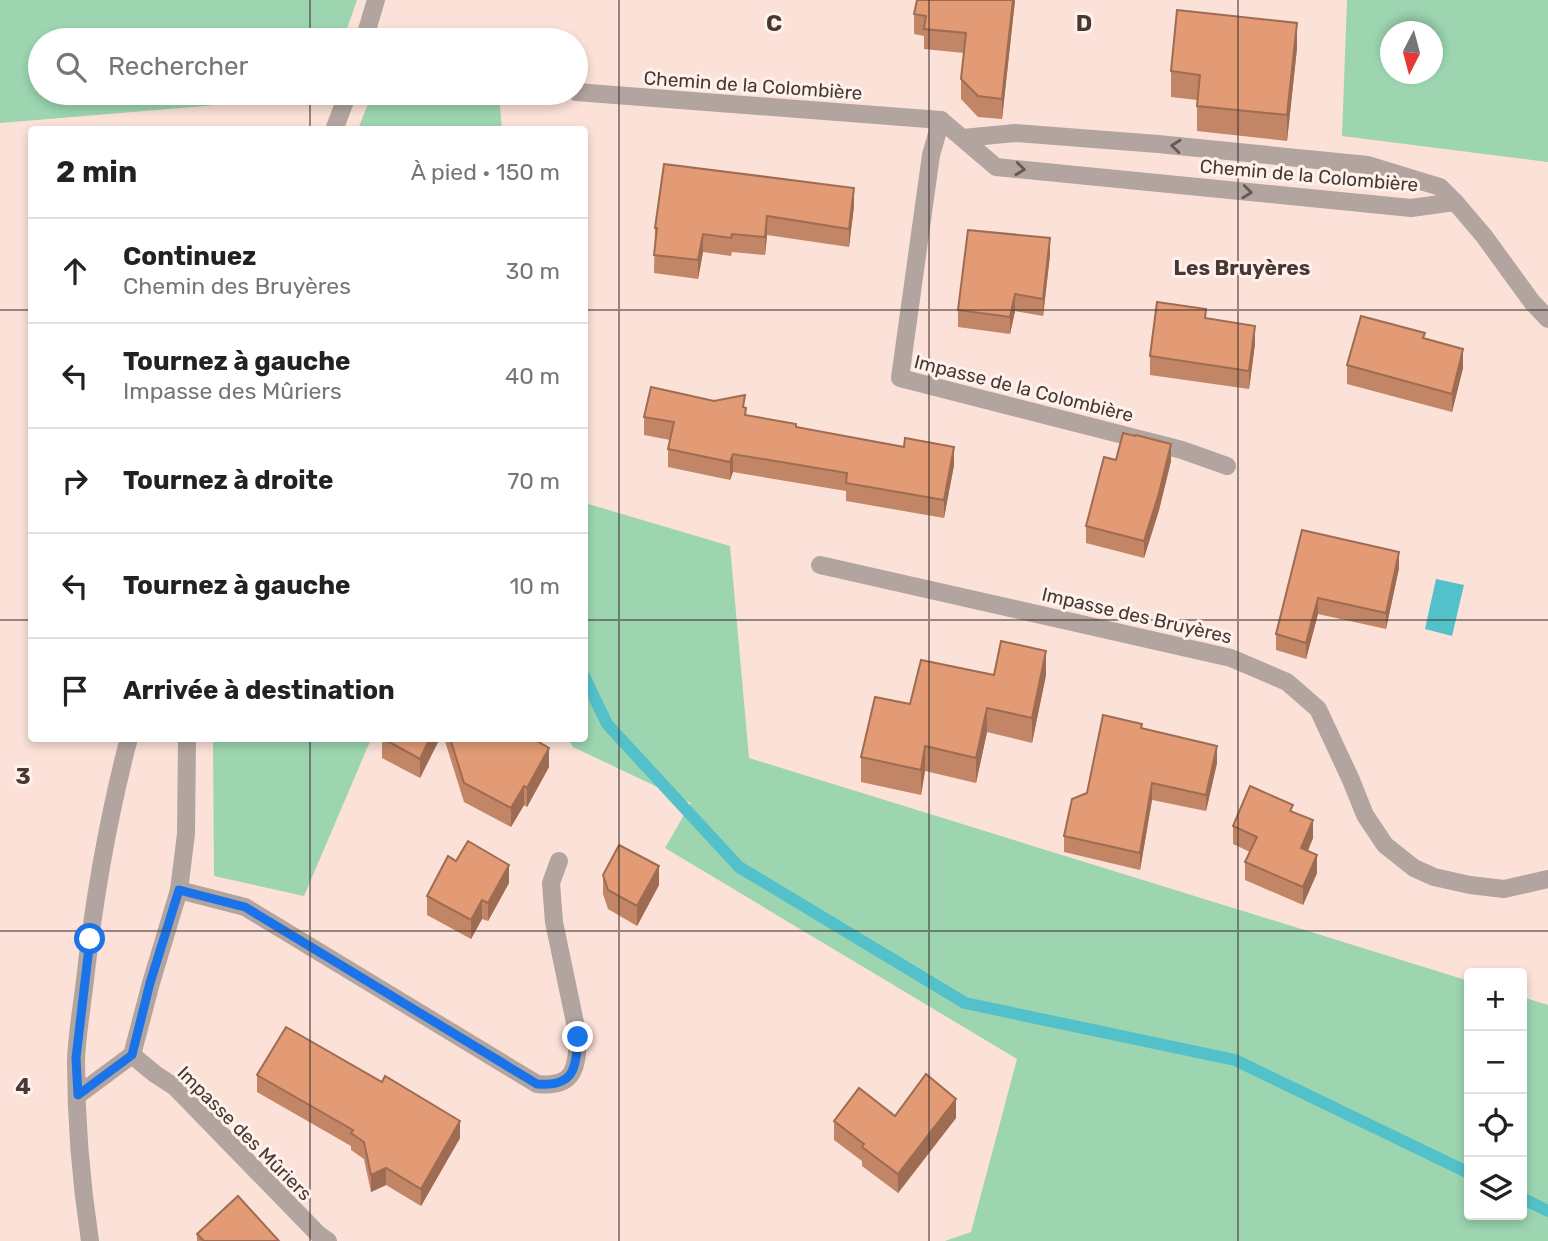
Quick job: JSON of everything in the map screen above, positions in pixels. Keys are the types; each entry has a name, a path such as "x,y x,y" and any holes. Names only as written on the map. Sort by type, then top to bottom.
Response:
{"street":[{"path":"368,28 376,0"},
{"name":"Chemin de la Colombière","path":"588,93 941,120 996,167 1410,208 1455,202"},
{"path":"336,126 343,105"},
{"name":"Impasse de la Colombière","path":"941,120 931,155 900,378 1182,450 1227,466"},
{"name":"Chemin de la Colombière","path":"963,138 1016,133 1368,165 1440,187 1455,202"},
{"path":"1455,202 1548,319"},
{"name":"Impasse des Bruyères","path":"820,565 1231,658 1287,682 1318,709 1364,815 1385,845 1415,868 1434,877 1504,889 1548,879"},
{"path":"90,1241 79,1150 76,1058 103,858 128,742"},
{"path":"78,1095 132,1055 150,983 179,890 186,834 187,742"},
{"path":"179,890 245,907 537,1084 552,1085 565,1081 573,1071 578,1037 554,922 551,883 559,861"},
{"name":"Impasse des Mûriers","path":"132,1055 175,1087 318,1234 328,1241"}],"green space":[{"path":"0,0 357,0 347,28 28,28 28,105 217,105 0,123"},
{"path":"1347,0 1548,0 1548,162 1342,136"},
{"path":"368,105 500,105 502,126 359,126"},
{"path":"588,504 730,546 749,758 1464,979 1464,1220 1527,1220 1527,999 1548,1005 1548,1241 945,1241 971,1232 1017,1059 665,848 691,803 573,747 570,742 588,742"},
{"path":"213,742 370,742 304,896 214,876"}],"water":[{"path":"1436,579 1464,585 1452,636 1425,629"}],"building":[{"path":"917,0 1013,0 1002,99 978,96 961,79 966,33 924,29 926,16 914,14"},
{"path":"1177,10 1297,23 1287,115 1197,106 1200,75 1171,71"},
{"path":"664,164 854,188 849,229 767,216 765,237 732,234 731,238 703,234 698,260 654,255"},
{"path":"968,230 1050,238 1043,299 1015,294 1010,317 958,310"},
{"path":"1157,302 1206,309 1205,318 1255,326 1249,371 1150,356"},
{"path":"1361,316 1425,333 1423,338 1463,349 1452,394 1347,365"},
{"path":"651,387 714,401 745,395 745,415 796,424 796,427 904,447 905,438 954,447 944,500 846,483 847,473 733,454 730,462 668,449 674,422 644,417"},
{"path":"1123,433 1171,444 1144,541 1086,526 1104,457 1116,460"},
{"path":"1302,530 1399,552 1386,613 1318,598 1306,643 1276,634"},
{"path":"1001,641 1046,651 1032,718 987,708 976,758 925,746 921,770 861,757 875,697 910,704 921,660 994,675"},
{"path":"1103,715 1142,724 1141,728 1217,746 1206,795 1152,783 1140,853 1064,836 1072,799 1087,793"},
{"path":"389,742 428,742 420,759"},
{"path":"451,742 539,742 549,748 527,788 524,786 511,808 464,783"},
{"path":"1250,786 1293,805 1290,811 1313,820 1301,848 1317,855 1303,887 1245,862 1257,837 1233,826"},
{"path":"468,841 509,865 488,903 482,900 471,920 427,896 448,856 456,861"},
{"path":"619,845 659,866 637,906 608,890 603,875"},
{"path":"286,1027 382,1082 385,1076 460,1121 421,1189 386,1168 371,1175 364,1142 351,1133 353,1130 257,1075"},
{"path":"926,1074 956,1099 898,1174 862,1147 864,1144 834,1121 859,1088 895,1116"},
{"path":"238,1196 279,1241 204,1241 197,1234"}],"waterway":[{"path":"588,684 607,724 739,867 965,1003 1235,1060 1464,1171"},
{"path":"1527,1200 1548,1211"}],"district":[{"name":"Les Bruyères","path":"1242,268"}],"route":[{"path":"90,939 76,1058 78,1095 132,1055 150,983 179,890 245,907 537,1084 552,1085 565,1081 573,1071 578,1037"}]}
